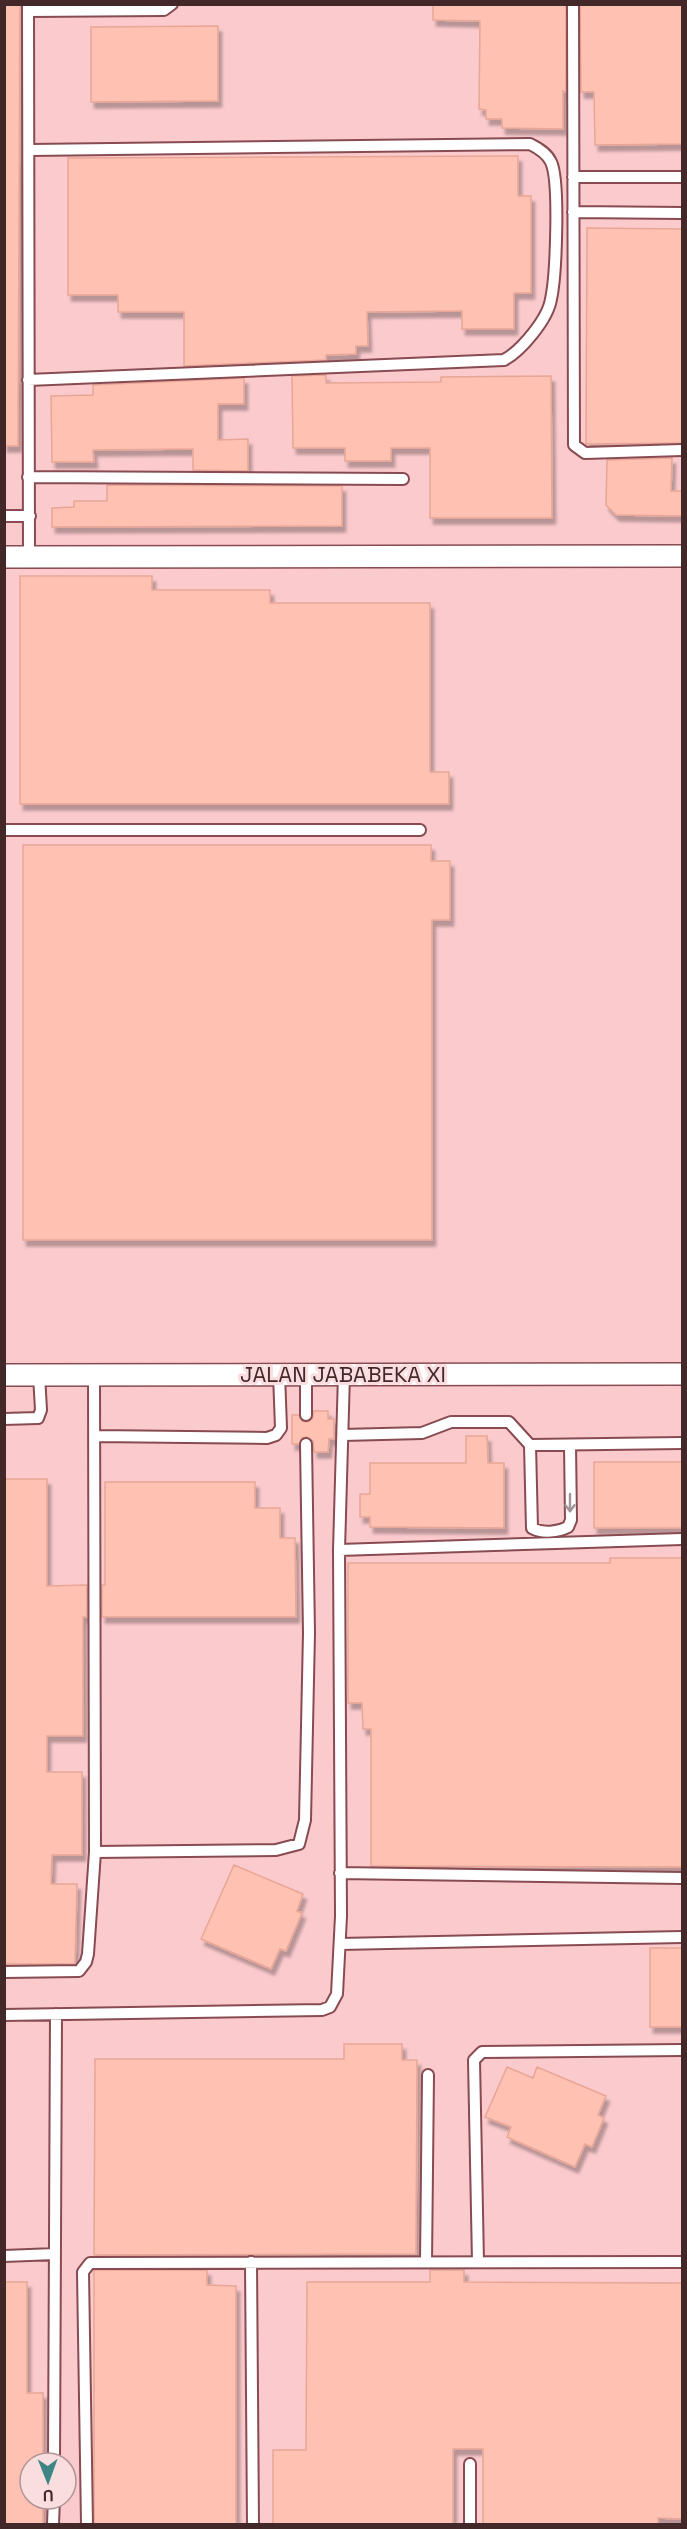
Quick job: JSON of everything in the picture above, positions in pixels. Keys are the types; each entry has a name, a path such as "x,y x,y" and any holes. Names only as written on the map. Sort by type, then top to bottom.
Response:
{"street":[{"path":"4,557 682,556"},
{"name":"JALAN JABABEKA XI","path":"4,1375 682,1374"}],"lane":[{"path":"29,556 28,8 164,10 172,4"},
{"path":"573,4 574,445 585,453 682,450"},
{"path":"28,380 504,360 520,349 529,338 551,300 556,214 551,162 540,149 530,144 30,150"},
{"path":"573,177 682,177"},
{"path":"573,212 682,213"},
{"path":"28,477 403,479"},
{"path":"4,516 30,516"},
{"path":"4,830 420,830"},
{"path":"96,1436 267,1438 276,1435 281,1428 279,1374"},
{"path":"306,1374 306,1415"},
{"path":"4,2015 322,2010 330,2007 337,1994 340,1944 339,1551 344,1374"},
{"path":"4,1419 38,1418 41,1410 39,1375"},
{"path":"4,1972 76,1971 83,1968 88,1954 95,1852 96,1436 94,1375"},
{"path":"343,1435 422,1433 451,1422 509,1422 530,1445 532,1528 546,1532 562,1530 568,1527 571,1520 570,1445"},
{"path":"530,1445 682,1443"},
{"path":"95,1852 276,1850 294,1847 303,1838 307,1770 309,1633 306,1444"},
{"path":"339,1551 682,1539"},
{"path":"340,1873 682,1878"},
{"path":"340,1944 682,1937"},
{"path":"54,2451 57,2014"},
{"path":"478,2262 474,2060 476,2055 482,2052 682,2050"},
{"path":"426,2262 428,2075"},
{"path":"4,2256 55,2254"},
{"path":"251,2262 253,2524"},
{"path":"87,2524 83,2272 90,2263 682,2262"},
{"path":"470,2464 470,2524"}],"shaded area":[{"path":"5,5 682,5 682,2524 5,2524"}],"building":[{"path":"4,4 20,4 18,446 4,446"},
{"path":"433,4 566,4 566,92 563,91 563,129 502,128 502,119 486,119 486,110 479,109 480,21 433,20"},
{"path":"580,4 682,4 682,144 595,145 594,92 581,92"},
{"path":"218,26 218,101 91,102 91,27"},
{"path":"518,156 518,196 531,196 531,293 514,293 514,329 462,329 462,311 367,312 368,346 356,346 356,354 326,355 326,360 184,366 184,312 118,312 118,295 68,295 68,158"},
{"path":"587,228 682,229 682,443 586,444"},
{"path":"326,375 326,383 441,382 441,377 551,376 552,518 430,518 430,448 391,448 391,461 345,461 345,448 293,448 292,376"},
{"path":"244,378 244,404 218,404 218,440 248,439 248,471 193,470 193,449 93,450 94,462 52,462 51,396 93,395 93,385"},
{"path":"672,458 671,491 682,491 682,516 616,515 606,505 607,460"},
{"path":"107,485 342,486 342,526 52,527 52,508 74,507 74,501 107,501"},
{"path":"20,576 152,576 152,590 270,590 270,603 430,603 430,772 449,772 449,804 20,804"},
{"path":"23,845 431,845 431,861 450,861 450,920 432,920 432,1240 23,1240"},
{"path":"314,1411 328,1411 328,1419 334,1419 334,1439 329,1439 328,1452 314,1452 313,1441 306,1437 302,1438 299,1444 292,1444 292,1415 299,1415 302,1421 307,1422 312,1419"},
{"path":"466,1436 487,1436 488,1463 504,1463 504,1528 370,1527 370,1517 360,1517 360,1494 370,1494 370,1463 466,1463"},
{"path":"594,1462 682,1462 682,1528 594,1528"},
{"path":"4,1479 47,1479 47,1586 87,1585 87,1617 83,1617 83,1736 47,1736 47,1772 82,1772 82,1855 52,1855 51,1884 77,1884 75,1964 4,1964"},
{"path":"105,1482 255,1482 255,1508 280,1508 280,1538 295,1538 296,1617 102,1617 102,1585 105,1585"},
{"path":"610,1558 682,1558 682,1867 371,1866 371,1729 363,1729 362,1703 348,1703 348,1563 610,1563"},
{"path":"234,1865 303,1894 297,1911 302,1913 286,1951 280,1949 271,1969 201,1939"},
{"path":"650,1948 682,1948 682,2027 650,2027"},
{"path":"344,2044 402,2044 402,2060 417,2060 416,2254 94,2255 95,2059 344,2059"},
{"path":"507,2067 533,2078 537,2067 606,2096 598,2115 604,2118 592,2147 585,2144 575,2167 507,2137 511,2127 485,2117"},
{"path":"94,2270 207,2270 207,2285 236,2286 236,2524 94,2524"},
{"path":"430,2270 464,2270 464,2282 682,2283 682,2519 658,2518 658,2524 483,2524 483,2449 453,2449 453,2524 273,2524 273,2450 306,2450 307,2282 430,2282"},
{"path":"4,2282 27,2282 27,2393 43,2393 43,2451 18,2451 18,2511 43,2511 43,2524 4,2524"}]}
